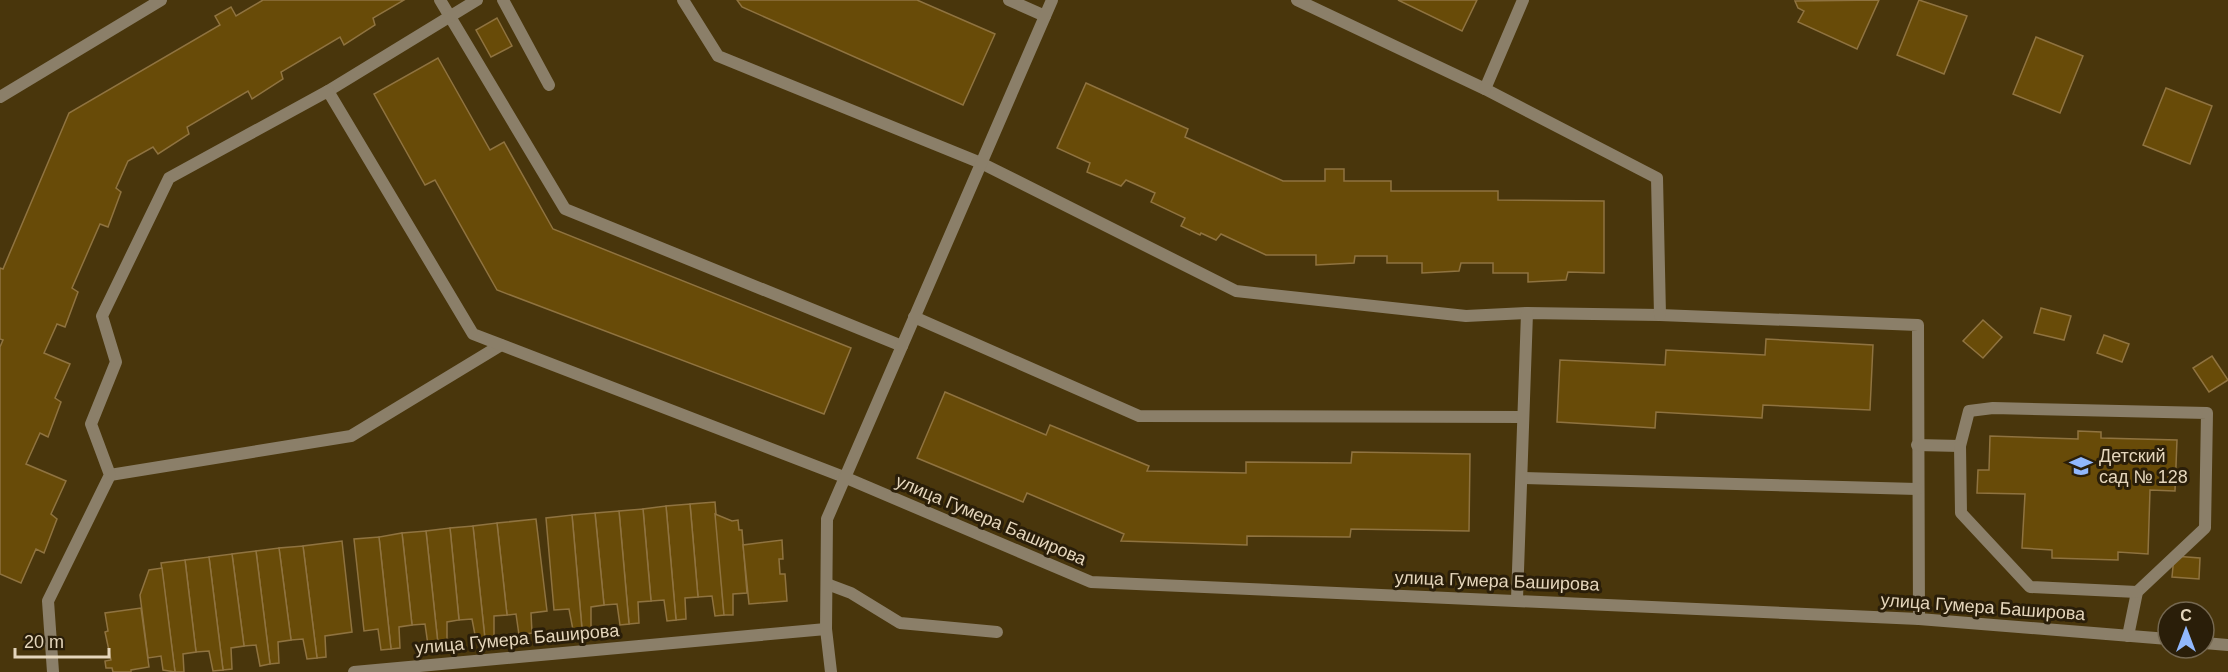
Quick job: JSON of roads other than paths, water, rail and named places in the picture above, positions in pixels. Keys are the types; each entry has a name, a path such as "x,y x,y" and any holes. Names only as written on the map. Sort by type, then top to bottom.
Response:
{"street":[{"path":"0,97 161,0"},
{"path":"440,0 565,209 902,346"},
{"path":"53,672 48,601 110,475 91,424 116,362 102,316 169,178 328,91 477,0"},
{"path":"503,0 549,84"},
{"path":"683,0 718,56 981,163 1236,291 1466,316 1527,313 1660,315 1918,325 1919,619"},
{"path":"1009,0 1046,16"},
{"path":"831,672 826,629 827,519 1052,0"},
{"path":"1297,0 1485,89 1657,178 1660,315"},
{"path":"1485,89 1523,0"},
{"name":"улица Гумера Баширова","path":"328,91 473,334 844,477 1091,582 1517,599 1919,619 2156,638"},
{"path":"1517,599 1527,313"},
{"path":"914,317 1139,416 1523,417"},
{"path":"110,475 351,436 501,345"},
{"path":"2128,636 2137,592 2205,528 2207,413 1993,408 1969,411 1960,446 1961,513 2030,587 2137,592"},
{"path":"1917,445 1960,446"},
{"path":"1522,478 1917,489"},
{"path":"827,584 851,593 900,623 997,632"},
{"name":"улица Гумера Баширова","path":"354,672 826,629"}],"place":[{"name":"Детский сад № 128","path":"2081,466"}]}
